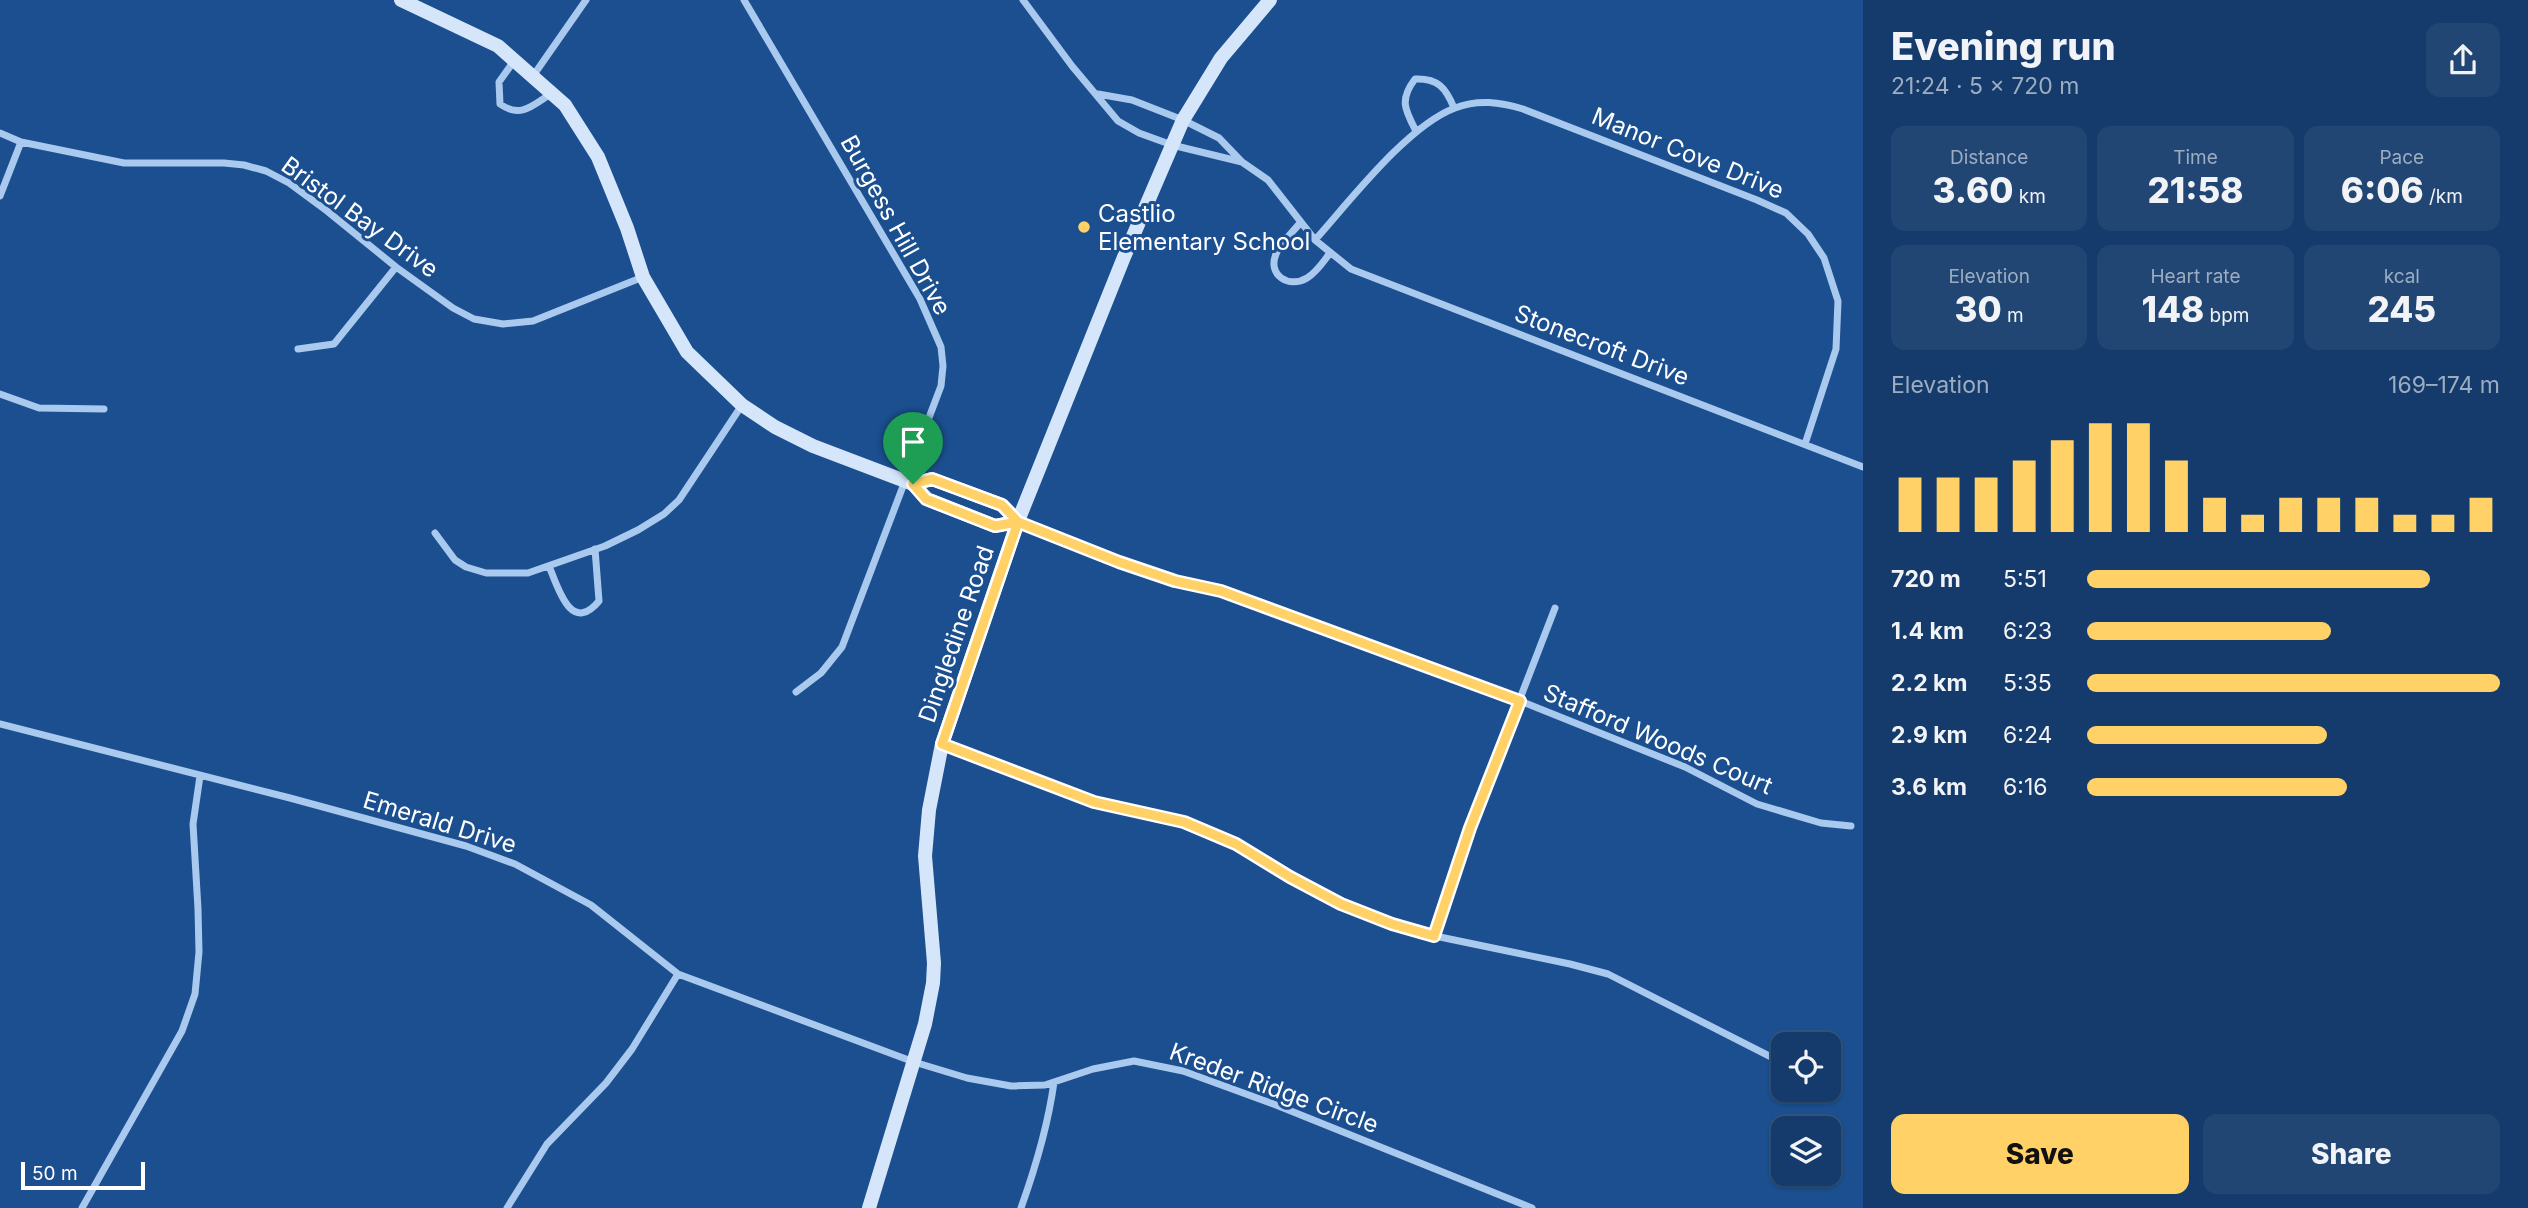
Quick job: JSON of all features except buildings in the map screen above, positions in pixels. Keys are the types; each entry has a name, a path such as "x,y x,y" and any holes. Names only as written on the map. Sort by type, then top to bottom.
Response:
{"street":[{"path":"401,0 498,46 565,105 597,158 627,228 643,277 687,352 742,405 775,427 813,446 909,483 926,499 995,526 1018,522"},
{"path":"533,76 586,0"},
{"name":"Burgess Hill Drive","path":"744,0 920,299 941,347 943,366 941,386 909,483 842,647 821,673 796,692"},
{"name":"Stonecroft Drive","path":"1023,0 1072,66 1118,121 1139,133 1172,145 1242,162"},
{"name":"Dingledine Road","path":"869,1208 926,1024 933,983 934,963 925,856 929,810 942,744 1018,522 1124,257 1183,120 1221,58 1270,0"},
{"path":"514,60 499,82 500,104 513,112 519,112 552,93"},
{"path":"1416,131 1404,102 1406,90 1415,79 1426,79 1443,87 1454,108"},
{"name":"Stonecroft Drive","path":"1098,94 1132,100 1219,138 1242,162 1268,180 1315,240 1351,269 1863,467"},
{"name":"Manor Cove Drive","path":"1315,240 1416,131 1454,108 1484,102 1502,103 1523,109 1757,200 1786,213 1808,234 1824,258 1838,301 1836,349 1805,444"},
{"name":"Bristol Bay Drive","path":"0,133 20,142 124,163 224,163 244,165 266,172 289,183 453,309 474,319 503,324 533,321 643,277"},
{"path":"0,196 20,142"},
{"path":"1300,223 1276,251 1275,271 1280,279 1291,284 1306,279 1330,253"},
{"path":"298,349 334,344 396,267"},
{"path":"0,394 39,408 104,409"},
{"path":"435,533 455,560 466,567 486,573 528,573 595,549 638,530 664,514 679,500 742,405"},
{"path":"909,483 932,479 1002,505 1018,522"},
{"name":"Stafford Woods Court","path":"1018,522 1130,566 1175,581 1221,591 1520,701 1685,767 1757,804 1821,823 1851,826"},
{"path":"549,566 562,600 574,612 581,614 590,611 599,601 595,549"},
{"path":"1434,936 1470,828 1555,608"},
{"name":"Emerald Drive","path":"0,724 405,828 515,864 591,905 678,974 914,1062"},
{"path":"942,744 1094,802 1184,822 1236,844 1341,904 1383,921 1434,936 1608,974 1771,1057"},
{"path":"82,1208 182,1031 195,994 198,909 193,824 200,776"},
{"path":"507,1208 547,1144 606,1083 632,1049 678,974"},
{"name":"Kreder Ridge Circle","path":"914,1062 967,1078 1011,1086 1045,1085 1093,1069 1134,1060 1183,1071 1276,1105 1532,1208"},
{"path":"1021,1208 1041,1154 1054,1082"}],"place":[{"name":"Castlio Elementary School","path":"1084,227"}],"route":[{"path":"913,484 926,499 995,526 1018,522 942,744 1094,802 1184,822 1236,844 1341,904 1374,918 1434,936 1470,828 1520,701 1221,591 1175,581 1119,562 1018,522 1002,505 932,479 913,484"}]}
